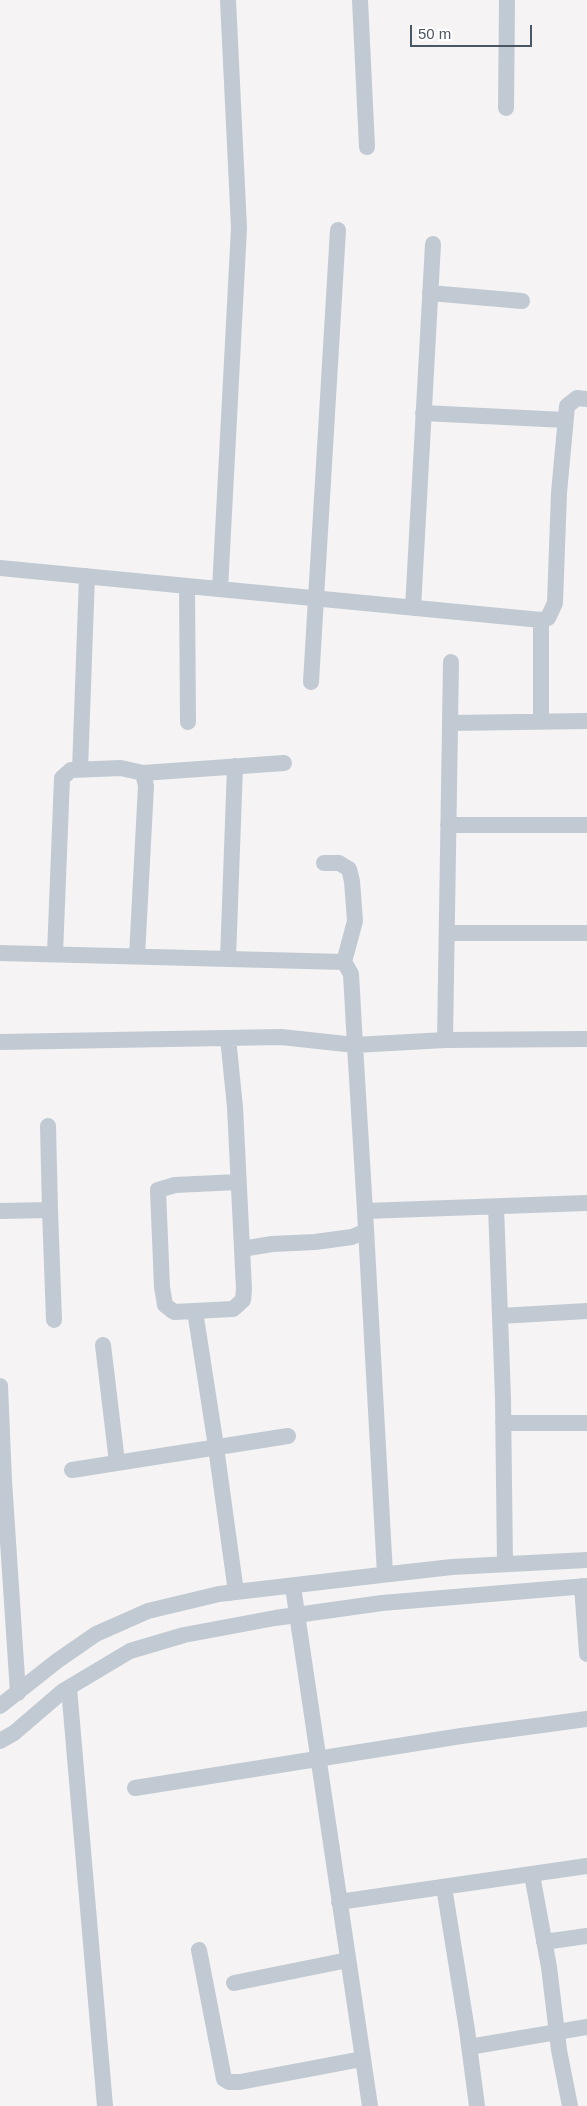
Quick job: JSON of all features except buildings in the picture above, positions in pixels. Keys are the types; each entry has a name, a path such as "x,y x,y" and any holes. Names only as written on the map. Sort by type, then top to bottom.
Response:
{"street":[{"path":"220,589 239,228 228,0"},
{"path":"360,0 367,147"},
{"path":"506,108 507,0"},
{"path":"311,682 318,599 338,230"},
{"path":"413,608 433,244"},
{"path":"430,293 522,301"},
{"path":"0,568 541,620 548,618 555,603 559,493 567,406 572,400 578,398 587,399"},
{"path":"423,414 565,420"},
{"path":"80,769 87,576"},
{"path":"187,586 188,722"},
{"path":"541,620 541,720"},
{"path":"445,1040 451,662"},
{"path":"450,723 541,720 587,721"},
{"path":"55,954 62,778 71,770 121,768 143,773 284,763"},
{"path":"228,959 234,766"},
{"path":"137,956 146,786 143,773"},
{"path":"448,825 587,825"},
{"path":"324,862 338,864 349,869 352,881 355,921 344,962 351,974 385,1574"},
{"path":"447,933 587,933"},
{"path":"0,953 344,962"},
{"path":"0,1042 281,1037 355,1044 445,1040 587,1039"},
{"path":"228,1038 235,1107 243,1300 233,1309 174,1312 165,1305 156,1194 158,1190 166,1186 238,1182"},
{"path":"48,1126 54,1320"},
{"path":"365,1210 587,1203"},
{"path":"496,1207 503,1423 505,1564"},
{"path":"0,1212 50,1210"},
{"path":"242,1249 272,1244 315,1242 352,1237 366,1231"},
{"path":"195,1311 236,1592"},
{"path":"500,1316 587,1311"},
{"path":"103,1345 117,1462"},
{"path":"0,1386 4,1481 18,1693"},
{"path":"503,1423 587,1423"},
{"path":"72,1470 288,1436"},
{"path":"0,1706 96,1634 148,1611 218,1594 292,1587 385,1574 505,1564 587,1560"},
{"path":"0,1741 14,1733 69,1688 130,1651 184,1635 297,1615 382,1603 584,1586 587,1654"},
{"path":"292,1587 320,1760 370,2106"},
{"path":"69,1688 105,2106"},
{"path":"135,1788 461,1736 587,1719"},
{"path":"340,1902 587,1866"},
{"path":"532,1875 570,2106"},
{"path":"444,1887 477,2106"},
{"path":"544,1942 587,1936"},
{"path":"199,1950 224,2079 229,2082 240,2082 362,2059"},
{"path":"234,1983 348,1960"},
{"path":"469,2047 587,2026"}]}
